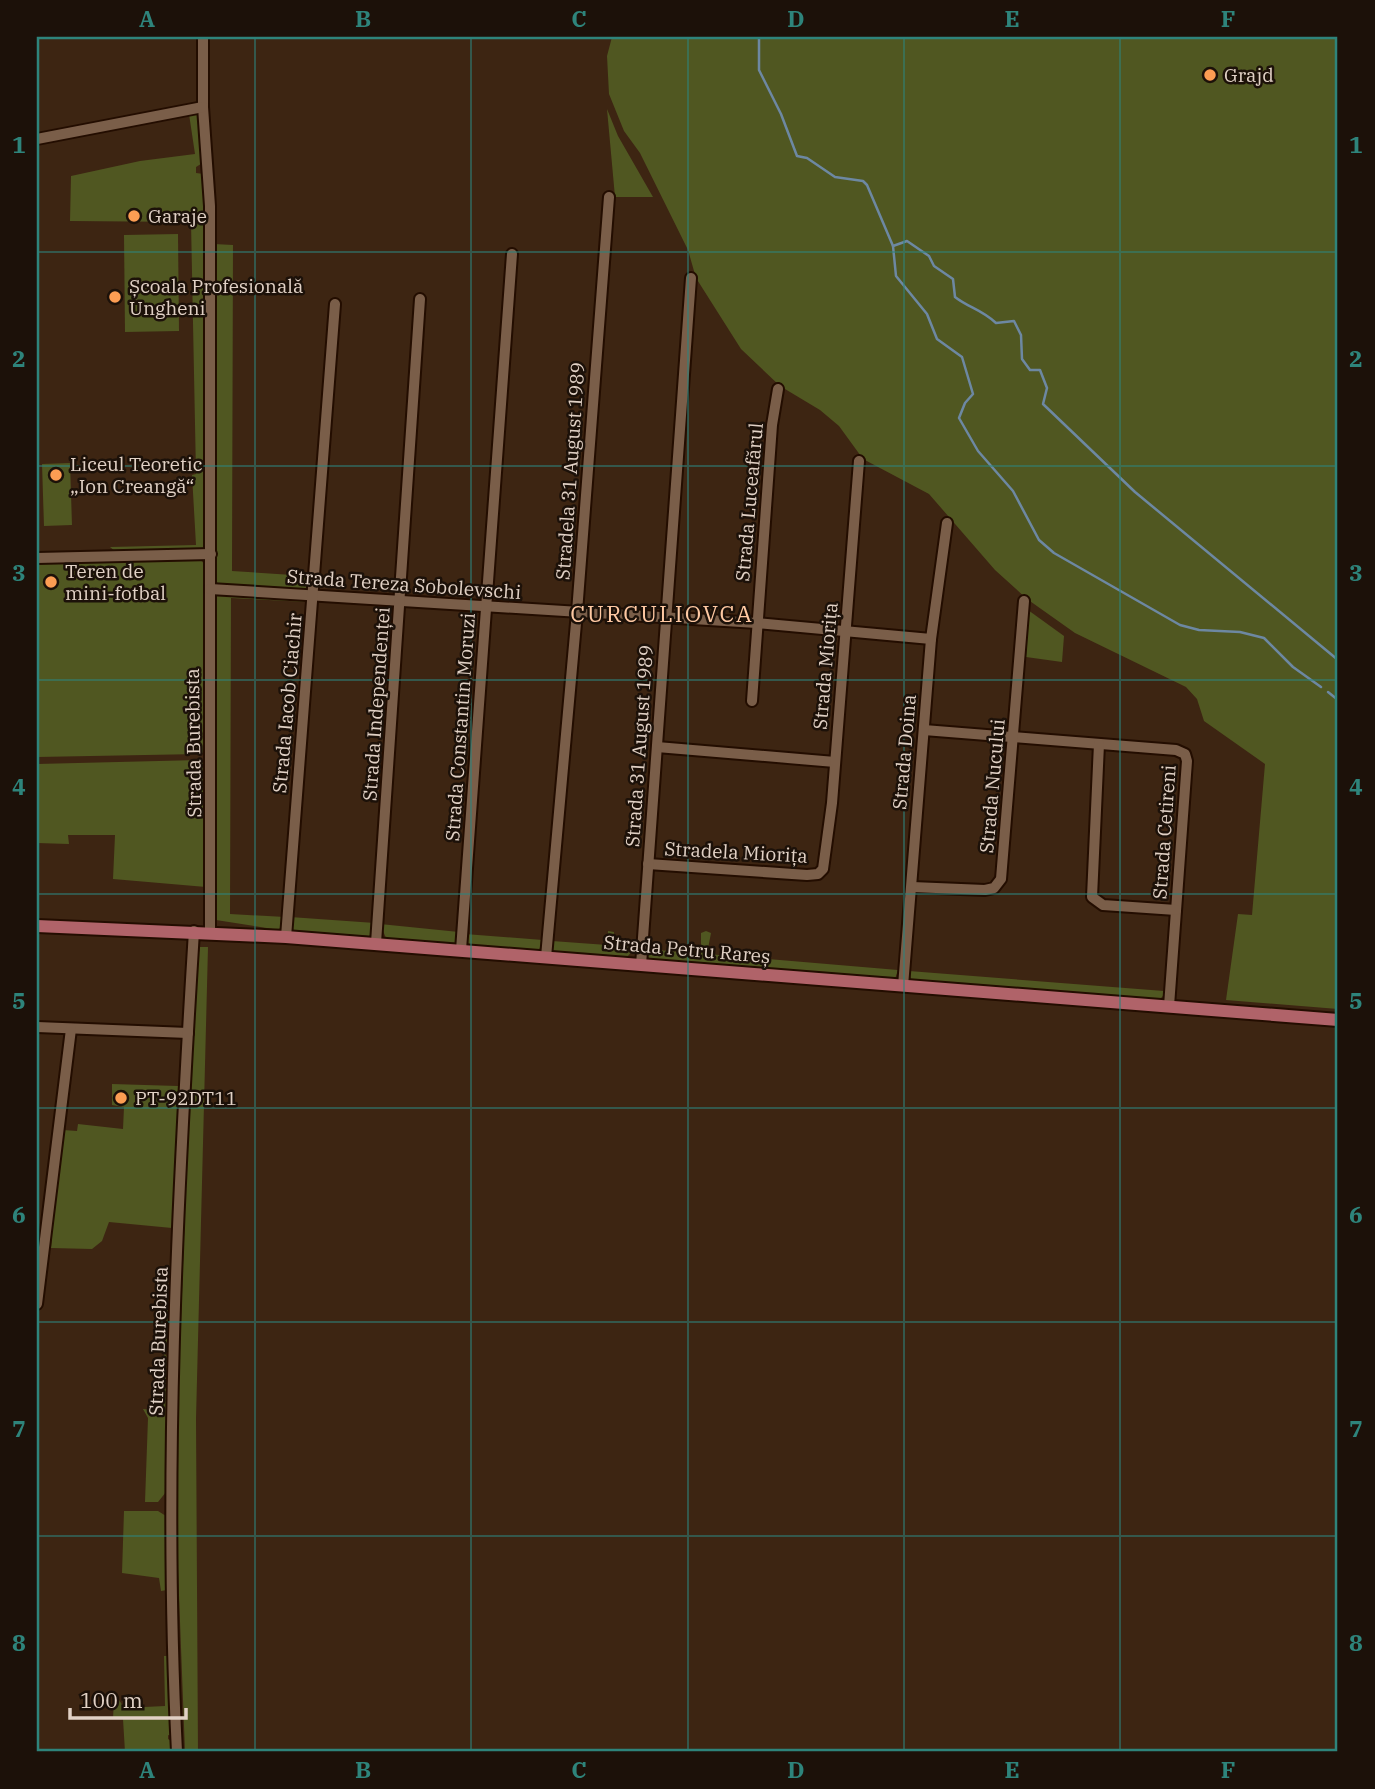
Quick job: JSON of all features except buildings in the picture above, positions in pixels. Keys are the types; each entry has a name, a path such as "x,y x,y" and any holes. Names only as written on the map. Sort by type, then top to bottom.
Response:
{"main road":[{"name":"Strada Petru Rareș","path":"37,926 194,931 376,943 1336,1020"}],"street":[{"name":"Strada Burebista","path":"204,37 203,107 210,206 210,932"},
{"path":"37,139 203,107"},
{"name":"Stradela 31 August 1989","path":"546,957 577,612 609,197"},
{"name":"Strada Constantin Moruzi","path":"461,950 512,254"},
{"name":"Strada 31 August 1989","path":"640,965 691,278"},
{"name":"Strada Independenței","path":"376,943 421,299"},
{"name":"Strada Iacob Ciachir","path":"286,937 335,304"},
{"name":"Strada Luceafărul","path":"752,701 772,425 778,389"},
{"name":"Strada Miorița","path":"820,872 828,848 859,461"},
{"name":"Strada Doina","path":"903,986 931,639 947,523"},
{"path":"37,558 211,554"},
{"name":"Strada Tereza Sobolevschi","path":"210,589 757,623 931,639"},
{"name":"Strada Nucului","path":"912,887 985,890 999,883 1003,872 1024,601"},
{"name":"Strada Cetireni","path":"924,730 1176,750 1186,755 1169,1006"},
{"path":"1100,744 1092,897 1103,905 1176,910"},
{"path":"657,747 835,762"},
{"name":"Stradela Miorița","path":"648,864 807,875 820,872"},
{"name":"Strada Burebista","path":"177,1752 170,1532 194,931"},
{"path":"37,1027 188,1033"},
{"path":"37,1304 71,1029"}],"green space":[{"path":"612,37 1338,37 1338,1009 1226,1000 1238,914 1252,915 1265,764 1204,721 1197,699 1186,687 1075,633 1027,599 995,570 929,494 863,459 839,426 820,410 780,386 741,349 696,278 688,250 640,153 624,131 609,94 607,56"},
{"path":"607,109 618,136 653,197 615,197"},
{"path":"193,112 199,117 204,162 196,167 196,173 204,174 208,539 206,548 198,552 116,552 110,547 196,545 192,475 196,474 191,222 70,221 71,176 140,161 195,154 189,114"},
{"path":"178,234 179,331 125,332 124,235"},
{"path":"214,244 233,245 232,571 308,576 307,590 221,586 214,580"},
{"path":"70,463 72,525 44,526 42,464"},
{"path":"199,558 206,566 206,751 200,754 37,757 37,561"},
{"path":"217,592 307,598 307,602 231,598 230,914 285,917 279,930 216,920 213,596"},
{"path":"1028,610 1064,636 1062,662 1026,657"},
{"path":"199,760 204,764 206,887 113,879 115,835 68,835 69,844 37,843 37,764"},
{"path":"290,917 375,923 375,932 369,936 294,931 291,929"},
{"path":"380,924 459,932 459,940 454,944 386,938"},
{"path":"608,931 614,932 613,946 636,947 627,957 553,952 552,941 607,945"},
{"path":"701,933 711,933 707,954 898,970 895,979 651,960 647,956 647,949 701,954"},
{"path":"465,934 543,940 539,950 469,945"},
{"path":"200,947 208,947 196,1419 198,1752 185,1752 175,1491 193,983"},
{"path":"909,971 1164,991 1165,994 1160,999 911,980"},
{"path":"112,1084 178,1086 170,1343 165,1343 172,1228 109,1222 102,1241 92,1249 51,1248 52,1236 48,1235 63,1130 77,1131 78,1124 123,1129 124,1107 112,1105"},
{"path":"164,1354 169,1357 166,1492 158,1502 145,1502 148,1418 143,1409 161,1411"},
{"path":"124,1511 158,1511 166,1516 167,1590 161,1591 159,1578 122,1573"},
{"path":"164,1656 169,1656 172,1736 168,1735 168,1739 173,1742 174,1752 125,1752 123,1719 113,1719 114,1698 118,1698 124,1708 165,1706"}],"waterway":[{"path":"759,37 759,70 781,114 797,156 807,158 835,177 863,181 867,185 893,246 896,276 927,314 937,339 962,357 973,394 965,403 959,418 978,451 1013,491 1039,540 1054,553 1180,625 1199,630 1240,632 1264,638 1293,667 1321,687"},
{"path":"893,246 907,241 929,256 934,266 953,279 955,297 996,323 1014,321 1021,335 1022,359 1030,370 1040,370 1047,388 1043,404 1135,492 1338,660"},
{"path":"1328,692 1338,700"}],"place":[{"name":"Grajd","path":"1210,75"},
{"name":"Garaje","path":"134,216"},
{"name":"Școala Profesională Ungheni","path":"115,297"},
{"name":"Liceul Teoretic „Ion Creangă“","path":"56,475"},
{"name":"Teren de mini-fotbal","path":"51,582"},
{"name":"PT-92DT11","path":"121,1098"}],"district":[{"name":"CURCULIOVCA","path":"662,613"}]}
